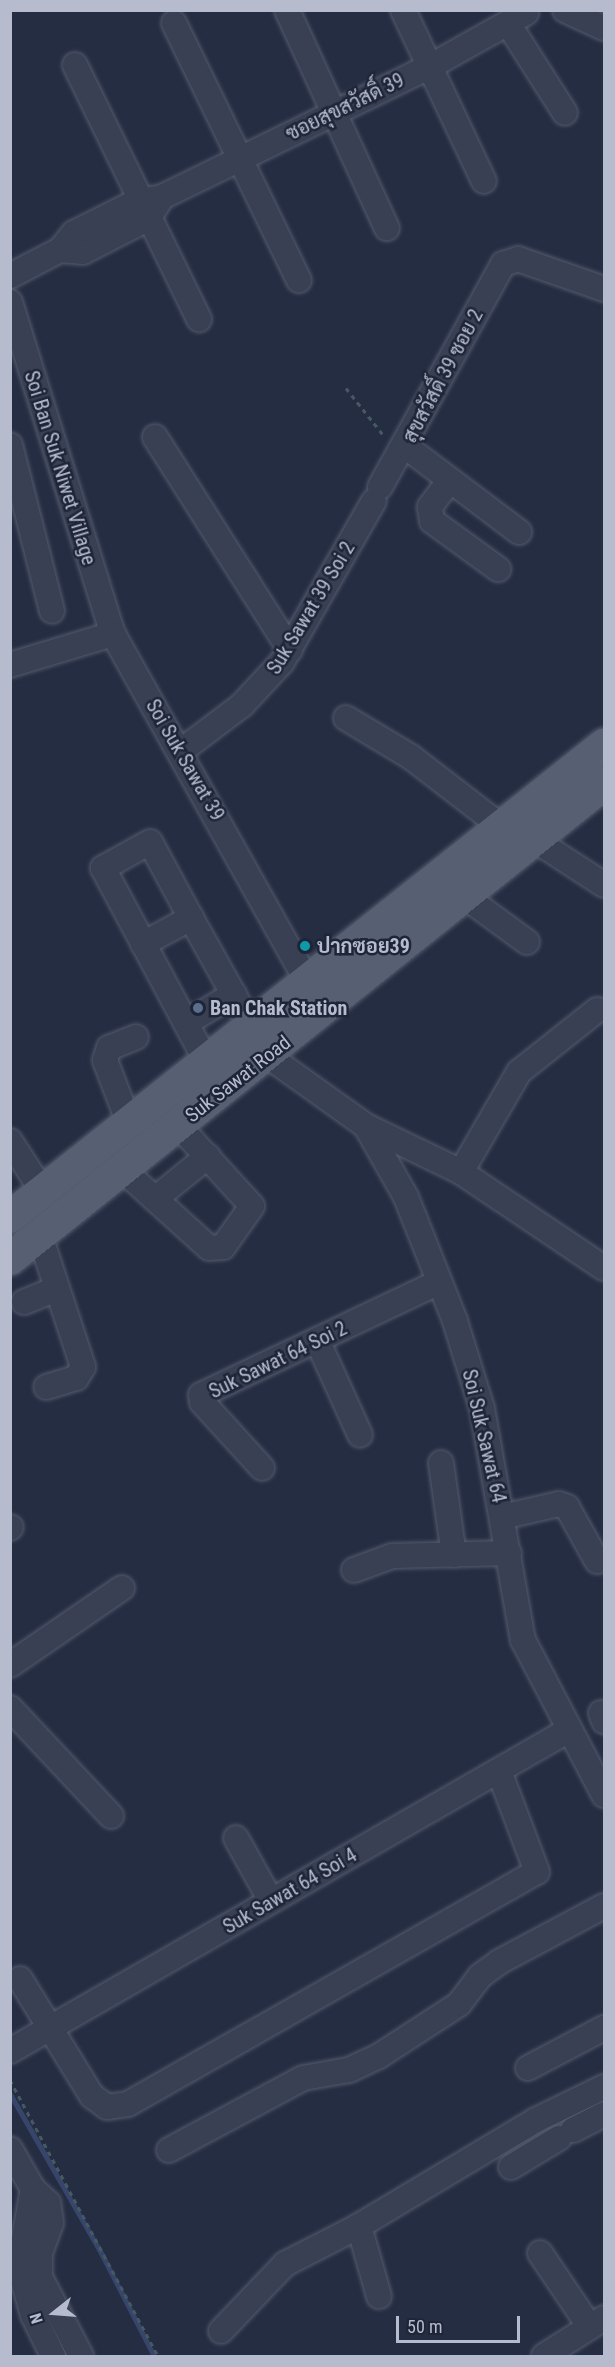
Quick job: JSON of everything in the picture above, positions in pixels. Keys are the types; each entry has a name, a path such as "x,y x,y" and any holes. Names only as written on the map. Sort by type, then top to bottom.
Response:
{"main road":[{"name":"Suk Sawat Road","path":"10,1217 604,745"},
{"name":"Suk Sawat Road","path":"10,1259 268,1056 604,784"}],"street":[{"path":"287,10 336,111 387,228"},
{"path":"403,10 484,181"},
{"path":"565,10 604,28"},
{"path":"526,15 565,113"},
{"name":"ซอยสุขสวัสดิ์ 39","path":"10,276 60,250 83,252 150,206 240,158 431,66 526,15"},
{"path":"174,23 299,280"},
{"path":"75,65 150,206 198,319"},
{"name":"สุขสวัสดิ์ 39 ซอย 2","path":"377,494 503,264 518,259 604,289"},
{"name":"Soi Ban Suk Niwet Village","path":"10,302 113,634"},
{"path":"155,437 290,650"},
{"path":"10,445 52,611"},
{"path":"402,451 450,480 519,532"},
{"path":"450,480 430,507 432,521 498,569"},
{"name":"Suk Sawat 39 Soi 2","path":"181,751 265,684 290,650 377,494"},
{"path":"10,664 113,634"},
{"name":"Soi Suk Sawat 39","path":"113,634 181,751 307,981"},
{"path":"346,718 411,757 532,841 604,885"},
{"path":"206,1061 103,868 150,842 251,1026"},
{"path":"464,896 527,942"},
{"path":"144,944 191,918"},
{"path":"186,1023 234,994"},
{"path":"461,1172 519,1072 597,1010"},
{"path":"129,1123 105,1060 110,1048 136,1037"},
{"name":"Soi Suk Sawat 64","path":"268,1056 366,1126 406,1197 439,1282 482,1408 523,1640 604,1795"},
{"path":"123,1170 209,1248 223,1247 252,1206 179,1126"},
{"path":"366,1126 461,1172 604,1268"},
{"path":"10,1141 43,1192"},
{"path":"154,1199 208,1156"},
{"path":"40,1236 83,1367 76,1378 46,1387"},
{"name":"Suk Sawat 64 Soi 2","path":"262,1468 202,1401 201,1395 439,1282"},
{"path":"24,1302 57,1288"},
{"path":"317,1341 360,1435"},
{"path":"441,1463 454,1555"},
{"path":"502,1517 559,1504 567,1507 597,1561"},
{"path":"354,1570 392,1556 509,1553"},
{"path":"10,1665 122,1588"},
{"path":"10,1708 111,1816"},
{"name":"Suk Sawat 64 Soi 4","path":"10,2051 570,1730"},
{"path":"20,1979 92,2096 107,2107 128,2104 529,1879 537,1872 536,1861 499,1771"},
{"path":"236,1838 272,1901"},
{"path":"169,2150 303,2078 350,2070 379,2056 459,2004 480,1976 499,1962 604,1906"},
{"path":"528,2068 604,2028"},
{"path":"221,2331 277,2270 359,2226 536,2120 604,2087"},
{"path":"512,2167 604,2114"},
{"path":"10,2149 33,2189 48,2203 51,2223 32,2282 53,2356"},
{"path":"359,2226 379,2296"},
{"path":"540,2253 597,2323 544,2356"},
{"path":"32,2282 81,2356"}],"path":[{"path":"346,388 402,451"},
{"path":"10,2080 159,2356"}],"waterway":[{"path":"10,2094 101,2253 154,2356"}],"place":[{"name":"ปากซอย39","path":"305,946"},
{"name":"Ban Chak Station","path":"198,1008"}]}
